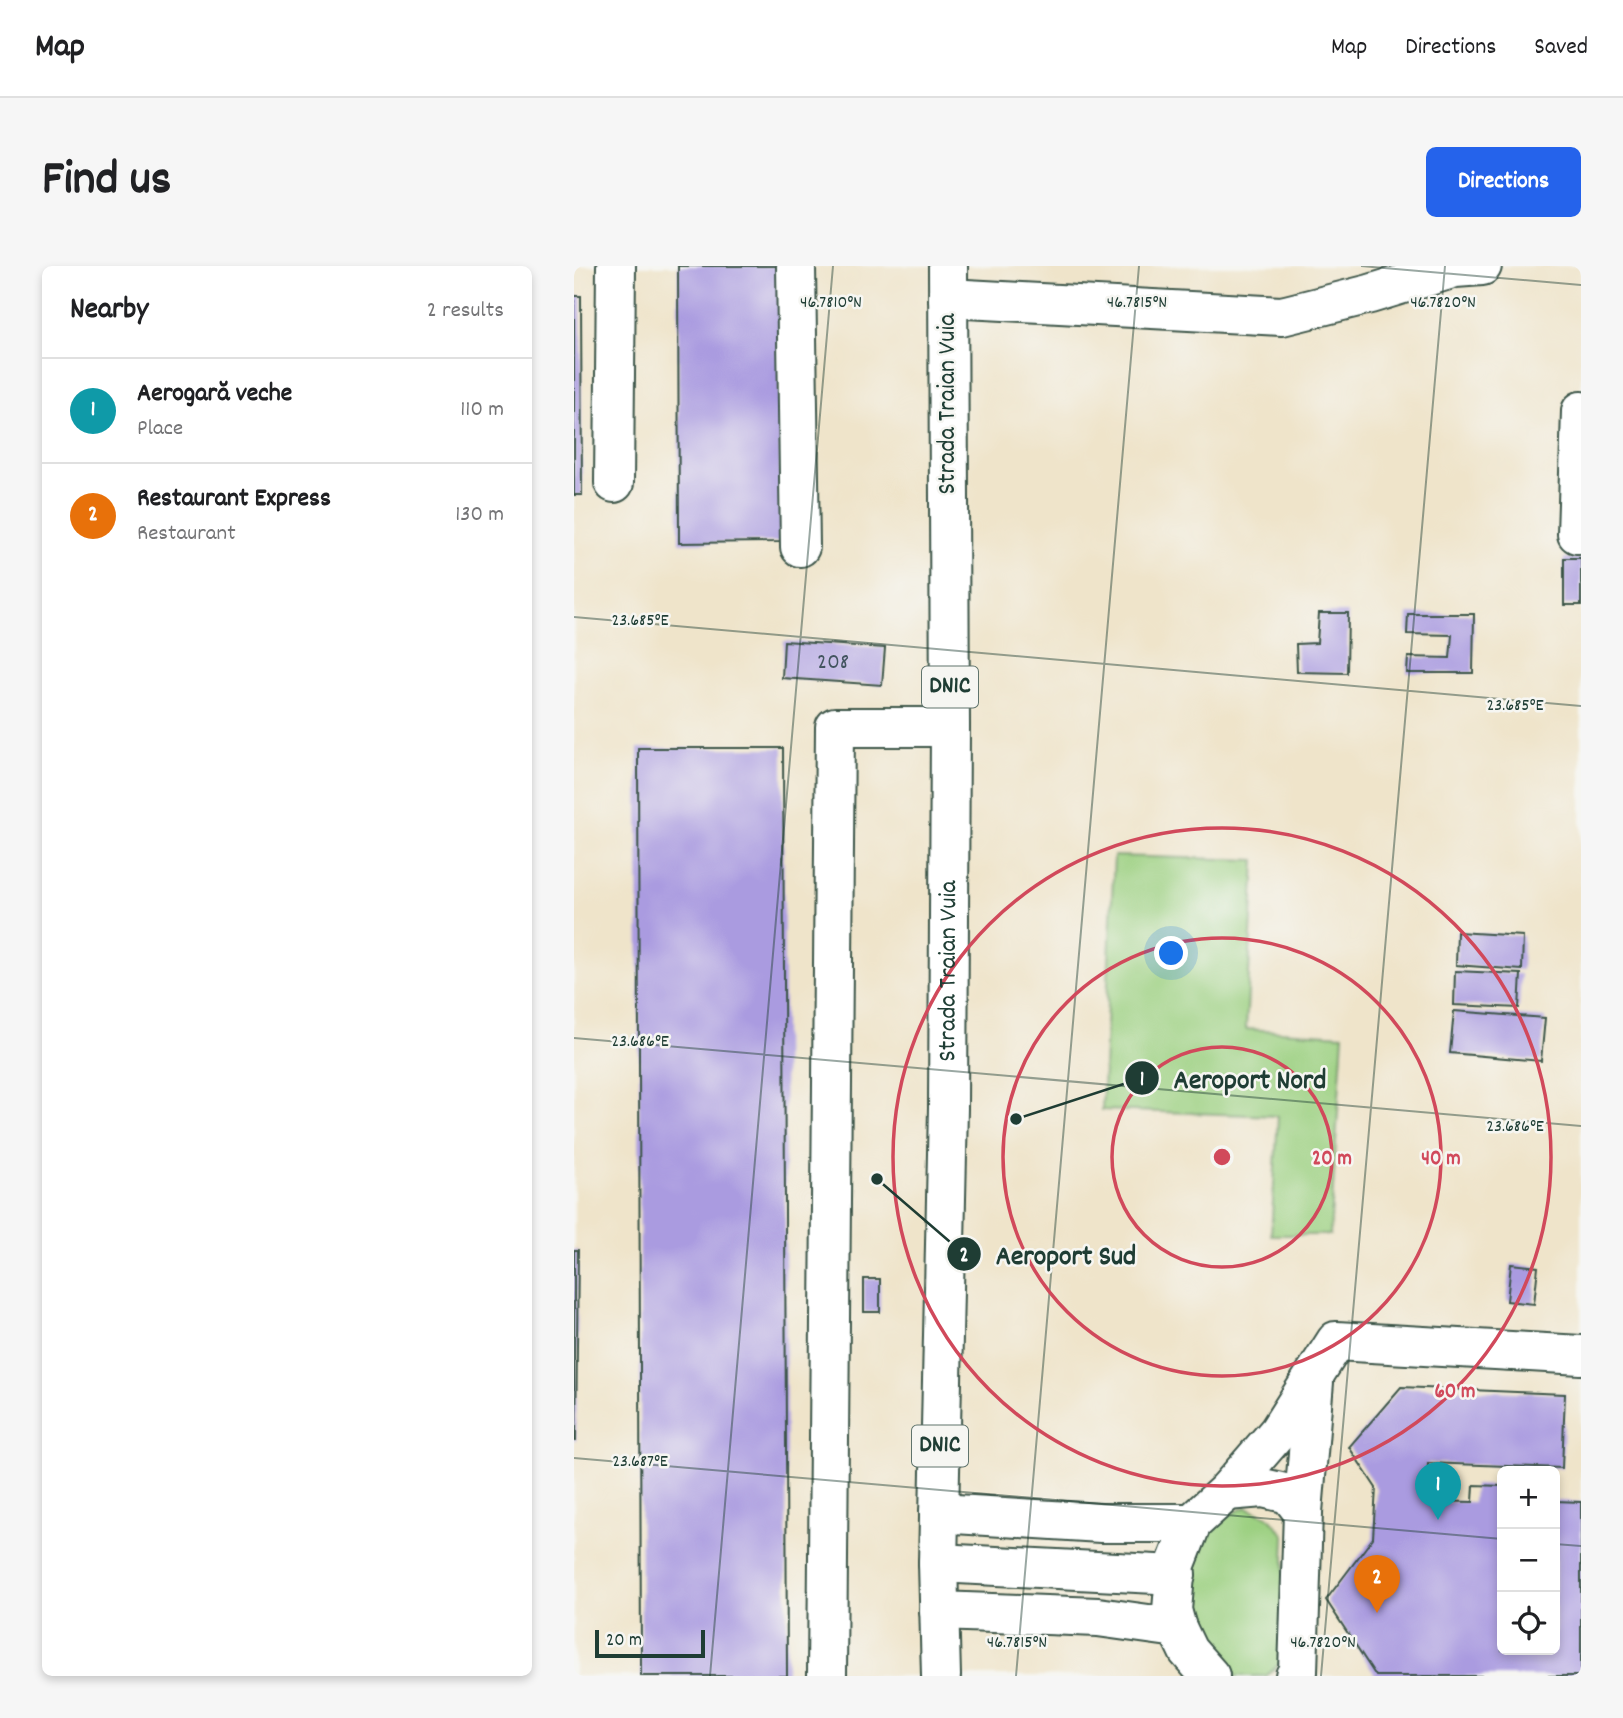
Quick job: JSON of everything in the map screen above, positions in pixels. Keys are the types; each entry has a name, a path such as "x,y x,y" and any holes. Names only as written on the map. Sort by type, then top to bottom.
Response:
{"main road":[{"path":"614,483 616,266"},
{"path":"796,266 800,547"},
{"path":"948,282 1282,316 1370,294 1455,268 1482,266"},
{"name":"Strada Traian Vuia","path":"941,1676 938,1563 947,1121 950,727 948,282"},
{"path":"1581,411 1577,534 1581,534"},
{"path":"827,1676 835,727 950,727"},
{"path":"1210,1676 1188,1651 1172,1610 1177,1564 1192,1523 1227,1491 1278,1432 1336,1341 1581,1355"},
{"path":"1297,1675 1303,1512 1315,1376"},
{"path":"1227,1491 1263,1488 1289,1494 1303,1512"},
{"path":"939,1513 1101,1523 1192,1523"},
{"path":"938,1563 1175,1575"},
{"path":"939,1611 1098,1617 1177,1628"}],"green space":[{"path":"1114,856 1255,860 1246,1029 1343,1035 1330,1235 1271,1235 1278,1116 1102,1110"},
{"path":"1246,1507 1268,1516 1285,1535 1280,1663 1266,1676 1227,1676 1219,1672 1188,1613 1192,1565 1202,1540 1221,1518"}],"building":[{"path":"678,266 779,266 781,542 679,543"},
{"path":"574,296 581,296 582,495 574,495"},
{"path":"1564,558 1581,558 1581,605 1564,605"},
{"path":"1319,613 1348,613 1347,673 1297,672 1296,644 1317,643"},
{"path":"1408,614 1474,614 1473,673 1407,673 1408,657 1450,658 1452,635 1407,634"},
{"path":"784,641 885,648 882,685 782,678"},
{"path":"638,748 783,748 787,1676 641,1676"},
{"path":"1457,932 1523,936 1522,970 1456,965"},
{"path":"1455,971 1521,974 1519,1008 1454,1005"},
{"path":"1454,1011 1545,1018 1541,1061 1450,1053"},
{"path":"574,1250 578,1250 576,1441 574,1441"},
{"path":"1511,1264 1538,1267 1534,1304 1507,1301"},
{"path":"864,1279 880,1279 880,1312 864,1312"},
{"path":"1401,1387 1565,1394 1562,1468 1428,1463 1426,1501 1473,1502 1474,1485 1497,1486 1497,1655 1560,1655 1560,1501 1581,1502 1581,1676 1376,1676 1326,1600 1373,1538 1376,1488 1349,1447"}],"place":[{"name":"Aeroport Nord","path":"1016,1119"},
{"name":"Aeroport Sud","path":"877,1179"},
{"name":"Aerogară veche","path":"1438,1520"},
{"name":"Restaurant Express","path":"1377,1613"}]}
